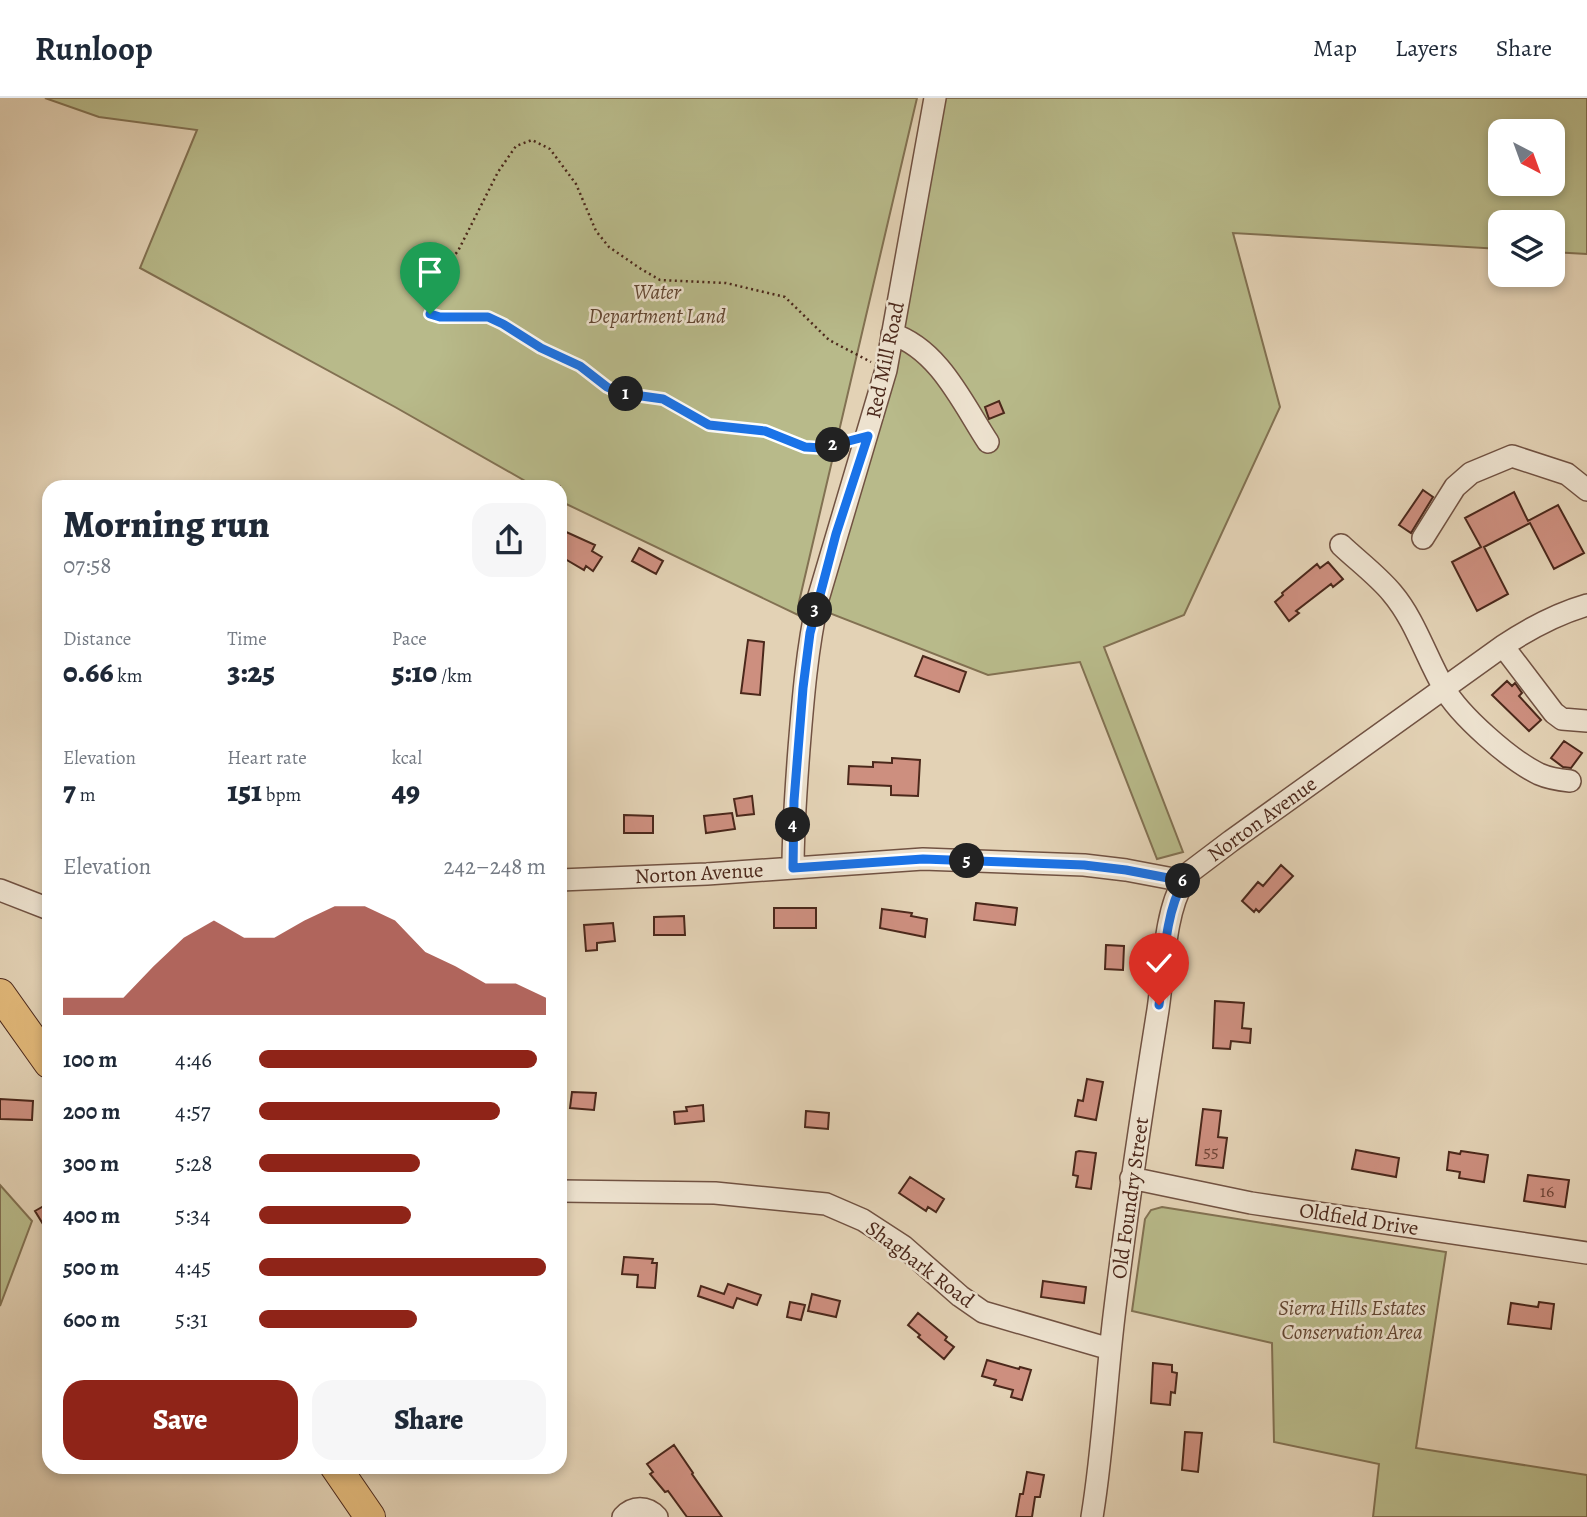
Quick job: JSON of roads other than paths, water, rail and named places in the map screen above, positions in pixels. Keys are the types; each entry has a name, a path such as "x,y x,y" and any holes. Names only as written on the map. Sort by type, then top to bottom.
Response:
{"highway":[{"path":"2,1001 42,1054"},
{"path":"340,1474 370,1517"}],"street":[{"name":"Red Mill Road","path":"793,868 794,801 810,633 836,534 886,370 935,98"},
{"path":"892,334 906,340 933,361 989,442"},
{"path":"1423,538 1455,487 1471,473 1512,456 1567,474 1587,490"},
{"path":"1341,545 1393,593 1419,636 1444,688 1477,728 1519,762 1540,774 1570,781"},
{"name":"Norton Avenue","path":"567,880 923,859 1084,865 1184,881 1190,873 1231,841 1503,646 1531,627 1565,611 1587,605"},
{"path":"1503,646 1554,713 1562,719 1587,721"},
{"name":"Old Foundry Street","path":"1092,1517 1099,1475 1110,1349 1131,1178 1159,1005 1169,923 1177,892 1184,881"},
{"path":"0,890 42,906"},
{"name":"Oldfield Drive","path":"1131,1178 1251,1202 1587,1253"},
{"name":"Shagbark Road","path":"567,1191 715,1193 826,1203 863,1220 903,1246 960,1296 983,1312 1110,1349"},
{"path":"623,1517 640,1508 657,1517"}],"park label":[{"name":"Water Department Land","path":"657,304"},
{"name":"Sierra Hills Estates Conservation Area","path":"1352,1320"}]}
